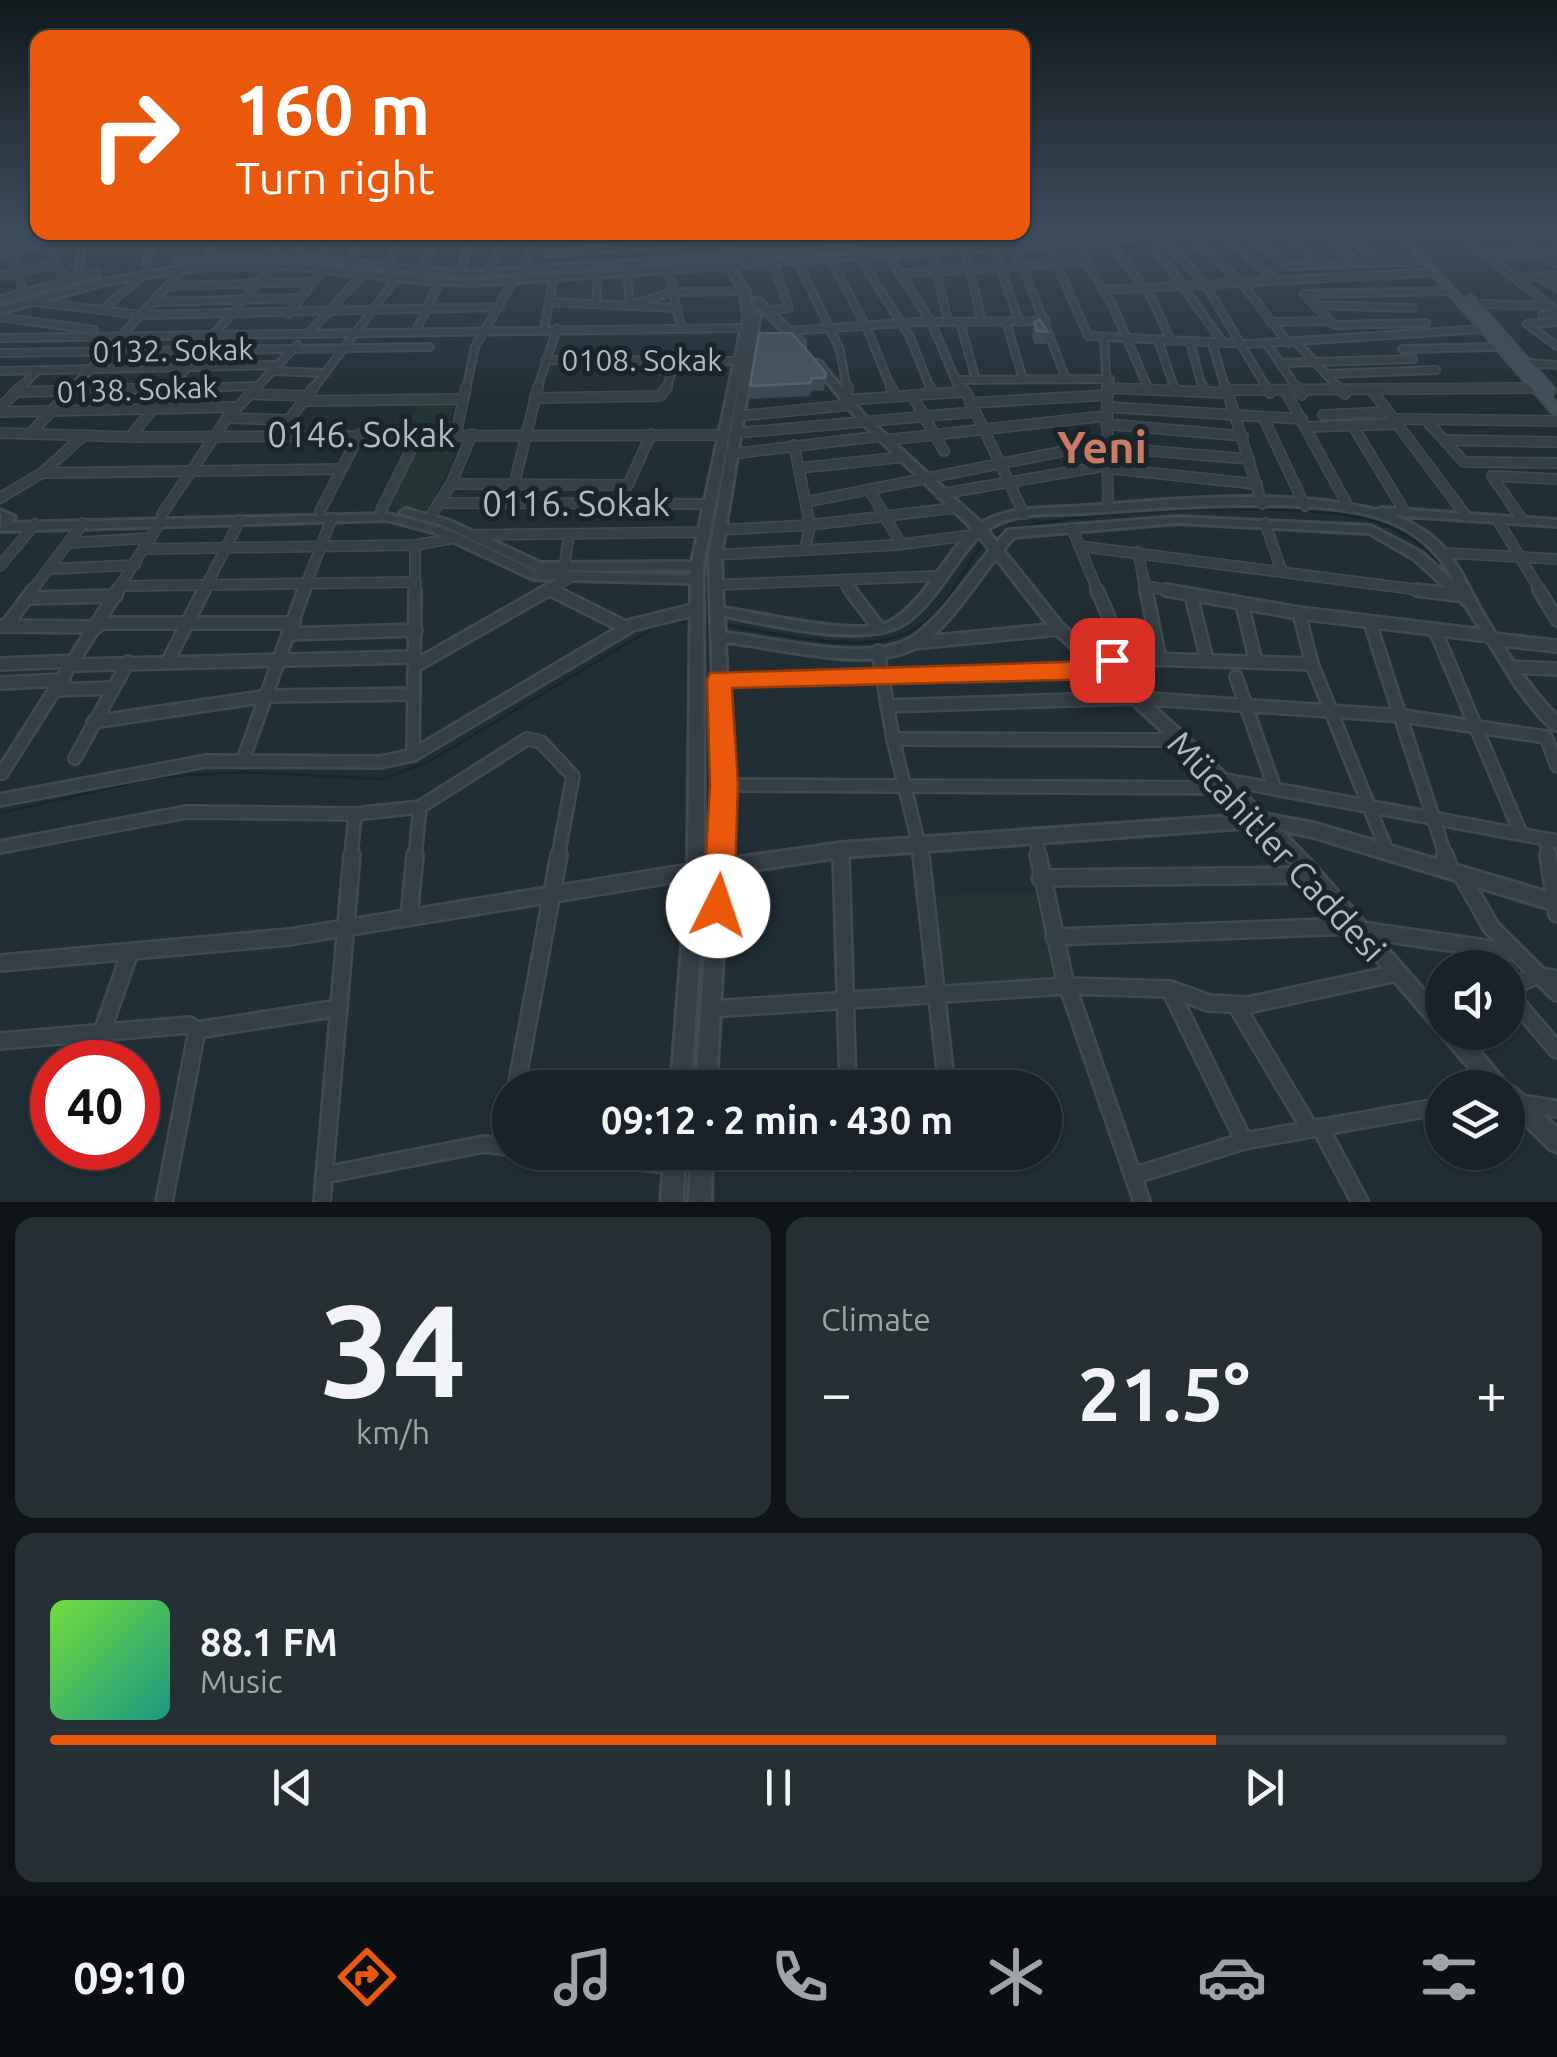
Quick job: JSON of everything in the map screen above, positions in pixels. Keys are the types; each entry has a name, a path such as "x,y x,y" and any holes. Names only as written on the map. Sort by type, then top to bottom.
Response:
{"main road":[{"path":"1462,289 1557,399"},
{"path":"1452,291 1497,347 1557,411"}],"street":[{"path":"23,289 26,297"},
{"path":"0,314 47,289"},
{"path":"0,300 60,289"},
{"path":"102,310 124,289"},
{"path":"31,434 165,289"},
{"path":"130,437 251,289"},
{"path":"289,314 307,289"},
{"path":"2,773 75,663 214,436 236,407 349,289"},
{"path":"278,434 388,289"},
{"path":"417,329 436,289"},
{"path":"456,434 472,355 509,289"},
{"path":"544,328 552,289"},
{"path":"596,302 597,289"},
{"path":"629,289 630,305"},
{"path":"673,289 681,328"},
{"path":"682,1070 708,621 718,530 740,416 756,301 751,289"},
{"path":"768,312 790,308 784,289"},
{"path":"811,289 830,328 850,386 848,402"},
{"path":"846,289 866,326 894,396"},
{"path":"879,289 901,324 933,394"},
{"path":"909,289 932,322 961,392"},
{"path":"941,289 948,322"},
{"path":"974,289 982,322"},
{"path":"1008,289 1019,322"},
{"path":"1032,289 1066,379"},
{"path":"1067,289 1088,336 1267,344 1483,329"},
{"path":"1116,289 1104,290 1149,390"},
{"path":"1145,289 1171,340"},
{"path":"1187,289 1223,343"},
{"path":"1208,289 1270,393"},
{"path":"1246,289 1270,322 1345,394"},
{"path":"1526,289 1555,316"},
{"path":"630,305 674,292 747,290 740,361 697,572 719,680 724,785 707,1070"},
{"path":"1426,323 1334,325 1304,294 1452,291"},
{"path":"1396,292 1436,332"},
{"path":"26,297 64,306 142,314 229,316 500,307"},
{"path":"154,302 300,298"},
{"name":"Mücahitler Caddesi","path":"756,301 789,330 865,421 996,549 1059,629 1108,664 1134,698 1260,820 1425,1005"},
{"path":"549,302 678,308"},
{"path":"1482,304 1555,316"},
{"path":"1314,305 1412,308"},
{"path":"36,322 64,306"},
{"path":"0,314 125,334"},
{"path":"1542,314 1555,316"},
{"path":"1555,316 1527,324 1557,346"},
{"path":"789,330 1046,321"},
{"path":"1270,322 1328,321"},
{"path":"960,322 976,380"},
{"path":"1006,322 1023,379"},
{"path":"514,485 530,434 545,360 557,328"},
{"path":"0,338 312,330 745,328"},
{"path":"1104,336 1109,388 1104,467 1108,508"},
{"path":"1388,337 1424,370"},
{"path":"1158,340 1171,391 1172,412"},
{"path":"1190,342 1204,392"},
{"path":"1212,343 1262,504"},
{"path":"1267,344 1331,426"},
{"name":"0132. Sokak","path":"0,353 430,347"},
{"path":"1402,349 1497,347"},
{"path":"1280,363 1412,359"},
{"name":"0108. Sokak","path":"545,360 740,361"},
{"path":"536,398 660,396 666,394 676,361"},
{"path":"1512,362 1557,364"},
{"path":"0,371 188,366 326,373"},
{"path":"0,410 38,370"},
{"path":"1326,374 1436,370"},
{"path":"956,380 1066,379 1109,388 1305,395 1435,387 1536,388"},
{"name":"0138. Sokak","path":"16,392 257,386"},
{"path":"736,433 923,416 1109,388"},
{"path":"740,416 894,396 966,392 1024,514"},
{"path":"1374,393 1467,517"},
{"path":"249,394 463,399"},
{"path":"1288,394 1351,508 1391,518 1426,536 1446,553 1458,570 1470,604 1510,668 1527,694 1557,725"},
{"path":"912,395 944,451"},
{"path":"0,410 236,407"},
{"path":"732,454 794,445 983,433 1106,416 1172,412 1264,417 1331,426 1394,418"},
{"path":"1323,415 1557,421"},
{"path":"1106,416 1243,436"},
{"path":"1264,417 1305,506"},
{"path":"227,418 289,420"},
{"path":"1425,419 1464,462 1557,463"},
{"path":"1353,426 1405,512"},
{"name":"0146. Sokak","path":"0,433 130,437 723,434"},
{"path":"243,760 283,657 341,469 360,434"},
{"path":"381,510 419,434"},
{"path":"430,518 442,502 472,434"},
{"path":"451,484 628,485 651,434"},
{"path":"0,498 42,474 84,435"},
{"path":"1444,440 1557,442"},
{"path":"794,445 810,526 806,550"},
{"path":"806,502 1105,445 1250,459"},
{"path":"1180,453 1186,477"},
{"path":"799,468 904,457"},
{"path":"940,494 1005,479 1104,467 1257,484"},
{"path":"42,474 341,469"},
{"path":"1523,520 1492,476 1555,481"},
{"path":"869,490 901,544"},
{"name":"0116. Sokak","path":"442,502 710,504"},
{"path":"715,555 901,544 976,532 1024,514 1206,502 1557,523"},
{"path":"718,530 810,526 954,508"},
{"path":"2,518 35,524 162,518 240,520 381,510 430,518 526,562 566,574"},
{"path":"2,518 326,515 414,521 518,570 566,574 697,572"},
{"path":"1498,519 1557,620"},
{"path":"168,661 240,520"},
{"path":"914,644 996,549 1024,530 1178,520 1371,530 1418,556 1470,604"},
{"path":"3,626 83,523"},
{"path":"1265,523 1282,572"},
{"path":"0,566 35,524"},
{"path":"1072,528 1115,634 1108,664"},
{"path":"471,536 704,532"},
{"path":"0,800 147,770 243,760 380,762 413,756 626,628 650,618 858,630 890,627 907,615 976,532"},
{"path":"0,664 283,657 415,661 549,589 566,574 569,534"},
{"path":"68,543 415,544 455,538"},
{"path":"413,756 415,544"},
{"path":"1079,546 1457,595"},
{"path":"1138,552 1160,659"},
{"path":"1446,553 1557,560"},
{"path":"49,569 135,566"},
{"path":"714,585 939,576"},
{"path":"842,580 878,628"},
{"path":"26,598 206,586 416,582"},
{"path":"1144,586 1298,613 1557,646"},
{"path":"549,589 626,628"},
{"path":"1191,594 1207,660"},
{"path":"1242,604 1256,662"},
{"path":"1298,613 1312,664 1387,851"},
{"path":"708,621 855,653 1059,629"},
{"path":"3,626 188,623 416,630"},
{"path":"1370,623 1455,871 1491,927 1512,950"},
{"path":"1435,630 1520,834"},
{"path":"878,651 893,739 920,843 944,1070"},
{"path":"719,680 1160,659 1312,664"},
{"path":"74,758 128,662"},
{"path":"1510,668 1557,670"},
{"path":"1236,676 1275,789"},
{"path":"0,683 113,688"},
{"path":"93,722 268,696 414,694"},
{"path":"887,706 1134,698 1403,716 1546,737 1557,766"},
{"path":"893,739 966,734 1052,741 1181,740"},
{"path":"0,846 186,812 355,814 420,807 527,738 542,742 573,776 519,1070"},
{"path":"0,963 346,928 841,850 1260,820 1387,851 1556,906 1551,840 1275,789 1225,784 908,788 724,785"},
{"path":"410,918 420,807"},
{"path":"322,1202 355,814"},
{"path":"1036,836 1040,878 1067,986 1142,1202"},
{"path":"841,850 848,1070"},
{"path":"1040,878 1313,876"},
{"path":"1054,937 1355,928 1501,950"},
{"path":"102,1032 130,952"},
{"path":"1525,963 1557,994"},
{"path":"710,1009 1067,986 1170,989 1210,1003 1236,1004 1305,996 1396,973"},
{"path":"1525,982 1538,975 1557,979"},
{"path":"1170,989 1244,1141"},
{"path":"1236,1004 1360,1202"},
{"path":"0,1041 189,1025 197,1030 339,1008"},
{"path":"1525,1011 1557,1050"},
{"path":"164,1202 197,1030"},
{"path":"1467,1050 1485,1070"},
{"path":"1525,1100 1557,1109"},
{"path":"1133,1176 1244,1141 1425,1109"},
{"path":"1525,1111 1557,1142"},
{"path":"324,1175 492,1145"},
{"path":"672,1202 674,1170"},
{"path":"700,1202 701,1170"}],"green space":[{"path":"455,401 448,429 406,430 417,404"},
{"path":"423,439 449,439 458,446 429,509 390,506"},
{"path":"1035,894 1054,976 941,986 933,895"}],"building":[{"path":"1039,319 1048,332 1037,331 1034,323"},
{"path":"759,333 792,333 826,373 825,378 812,378 810,383 750,386"}],"waterway":[{"path":"0,305 56,289"},
{"path":"1548,367 1557,377"},
{"path":"991,536 1024,526 1124,513 1297,511 1377,522 1414,541 1446,569"},
{"path":"725,625 827,642 880,641 903,635 934,615 985,541"},
{"path":"665,623 692,622"},
{"path":"0,813 158,777 246,772 383,779 428,762 658,625"}],"district":[{"name":"Yeni","path":"1102,446"}],"route":[{"path":"718,906 724,785 719,680 1066,672 1102,670 1112,660"}]}
